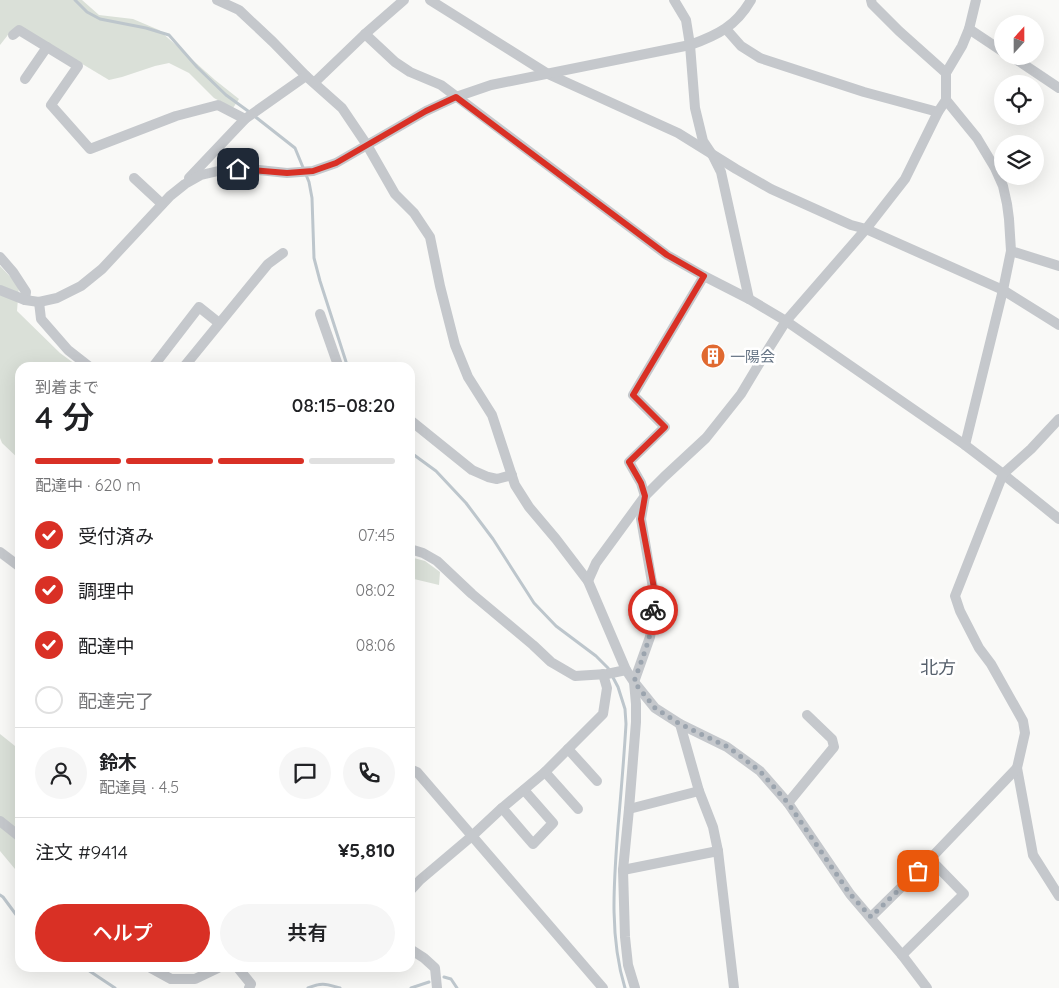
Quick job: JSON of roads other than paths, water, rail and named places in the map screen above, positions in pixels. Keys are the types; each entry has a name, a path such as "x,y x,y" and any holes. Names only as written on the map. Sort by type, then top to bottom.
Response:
{"street":[{"path":"217,0 240,10 306,76 342,108 368,145 395,194 414,213 430,237 455,345 468,378 492,415 515,485 529,507 588,581 613,672 607,688 603,714 545,772 415,886"},
{"path":"314,82 404,0"},
{"path":"430,0 548,74 678,133 713,156 771,189 1003,290 1059,325"},
{"path":"674,0 686,20 695,108 703,141 721,172 749,299"},
{"path":"184,184 202,175 227,169 287,173 313,171 336,163 426,111 456,97 491,85 690,45 709,38 726,29 745,10 751,0"},
{"path":"871,0 872,4 899,31 946,73"},
{"path":"588,581 596,563 645,496 706,438 741,394 786,321 866,229 905,179 938,112 946,100 946,73 962,46 969,29 976,0"},
{"path":"726,29 741,46 760,58 864,92 938,112"},
{"path":"969,29 994,46"},
{"path":"13,35 19,30 78,66 52,105 90,149 176,116 218,104 251,115"},
{"path":"365,34 395,62 410,72 441,85 667,255 786,321 965,445 1059,519"},
{"path":"25,79 48,47"},
{"path":"1024,65 1059,88"},
{"path":"0,290 24,300 39,302 57,298 81,286 102,269 162,204 251,115 306,76"},
{"path":"946,100 977,138 995,168 1003,186 1007,204 1011,251 965,445"},
{"path":"134,178 162,204"},
{"path":"1011,251 1059,266"},
{"path":"187,362 268,264 283,253"},
{"path":"0,257 21,283 26,292 24,300"},
{"path":"635,988 628,965 625,937 623,870 636,722 634,682 650,637 653,621 654,588 641,519 645,496 641,483 629,462 665,427 633,395 704,276"},
{"path":"39,302 41,319 68,350 83,362"},
{"path":"157,362 199,307 219,323"},
{"path":"320,314 337,362"},
{"path":"1059,419 1003,474 954,596 980,648 1023,721 1025,733 1017,768 1033,855 1059,896"},
{"path":"415,424 472,470 497,479 512,475"},
{"path":"415,551 437,561 551,662 575,676 613,672 634,682 655,708 680,724 728,747 760,771 788,803 850,894 871,917 927,988"},
{"path":"0,552 15,563"},
{"path":"788,803 834,747 832,740 807,715"},
{"path":"680,724 699,791 713,826 718,852 734,988"},
{"path":"568,749 596,782"},
{"path":"871,917 930,859 1017,768"},
{"path":"415,771 603,988"},
{"path":"545,772 578,809"},
{"path":"502,808 532,844 553,823 524,790"},
{"path":"629,809 699,791"},
{"path":"0,820 15,833"},
{"path":"623,870 718,852"},
{"path":"902,955 964,894 930,859"},
{"path":"415,952 435,968 438,988"},
{"path":"157,972 171,979 195,979 210,972"},
{"path":"241,972 251,984 249,988"}],"waterway":[{"path":"75,0 87,12 100,19 146,28 169,35 197,67 226,95 295,148 309,182 312,198 314,258 346,362"},
{"path":"415,456 436,471 466,503 493,539 534,603 556,626 596,656 608,668 618,687 625,709 626,724 615,868 614,908 617,948 625,988"},
{"path":"0,895 15,913"},
{"path":"91,972 115,988"},
{"path":"444,977 451,979 457,988"},
{"path":"411,988 429,982"},
{"path":"308,988 324,984 340,988"}],"place":[{"name":"一陽会","path":"713,356"}],"district":[{"name":"北方","path":"938,667"}]}
